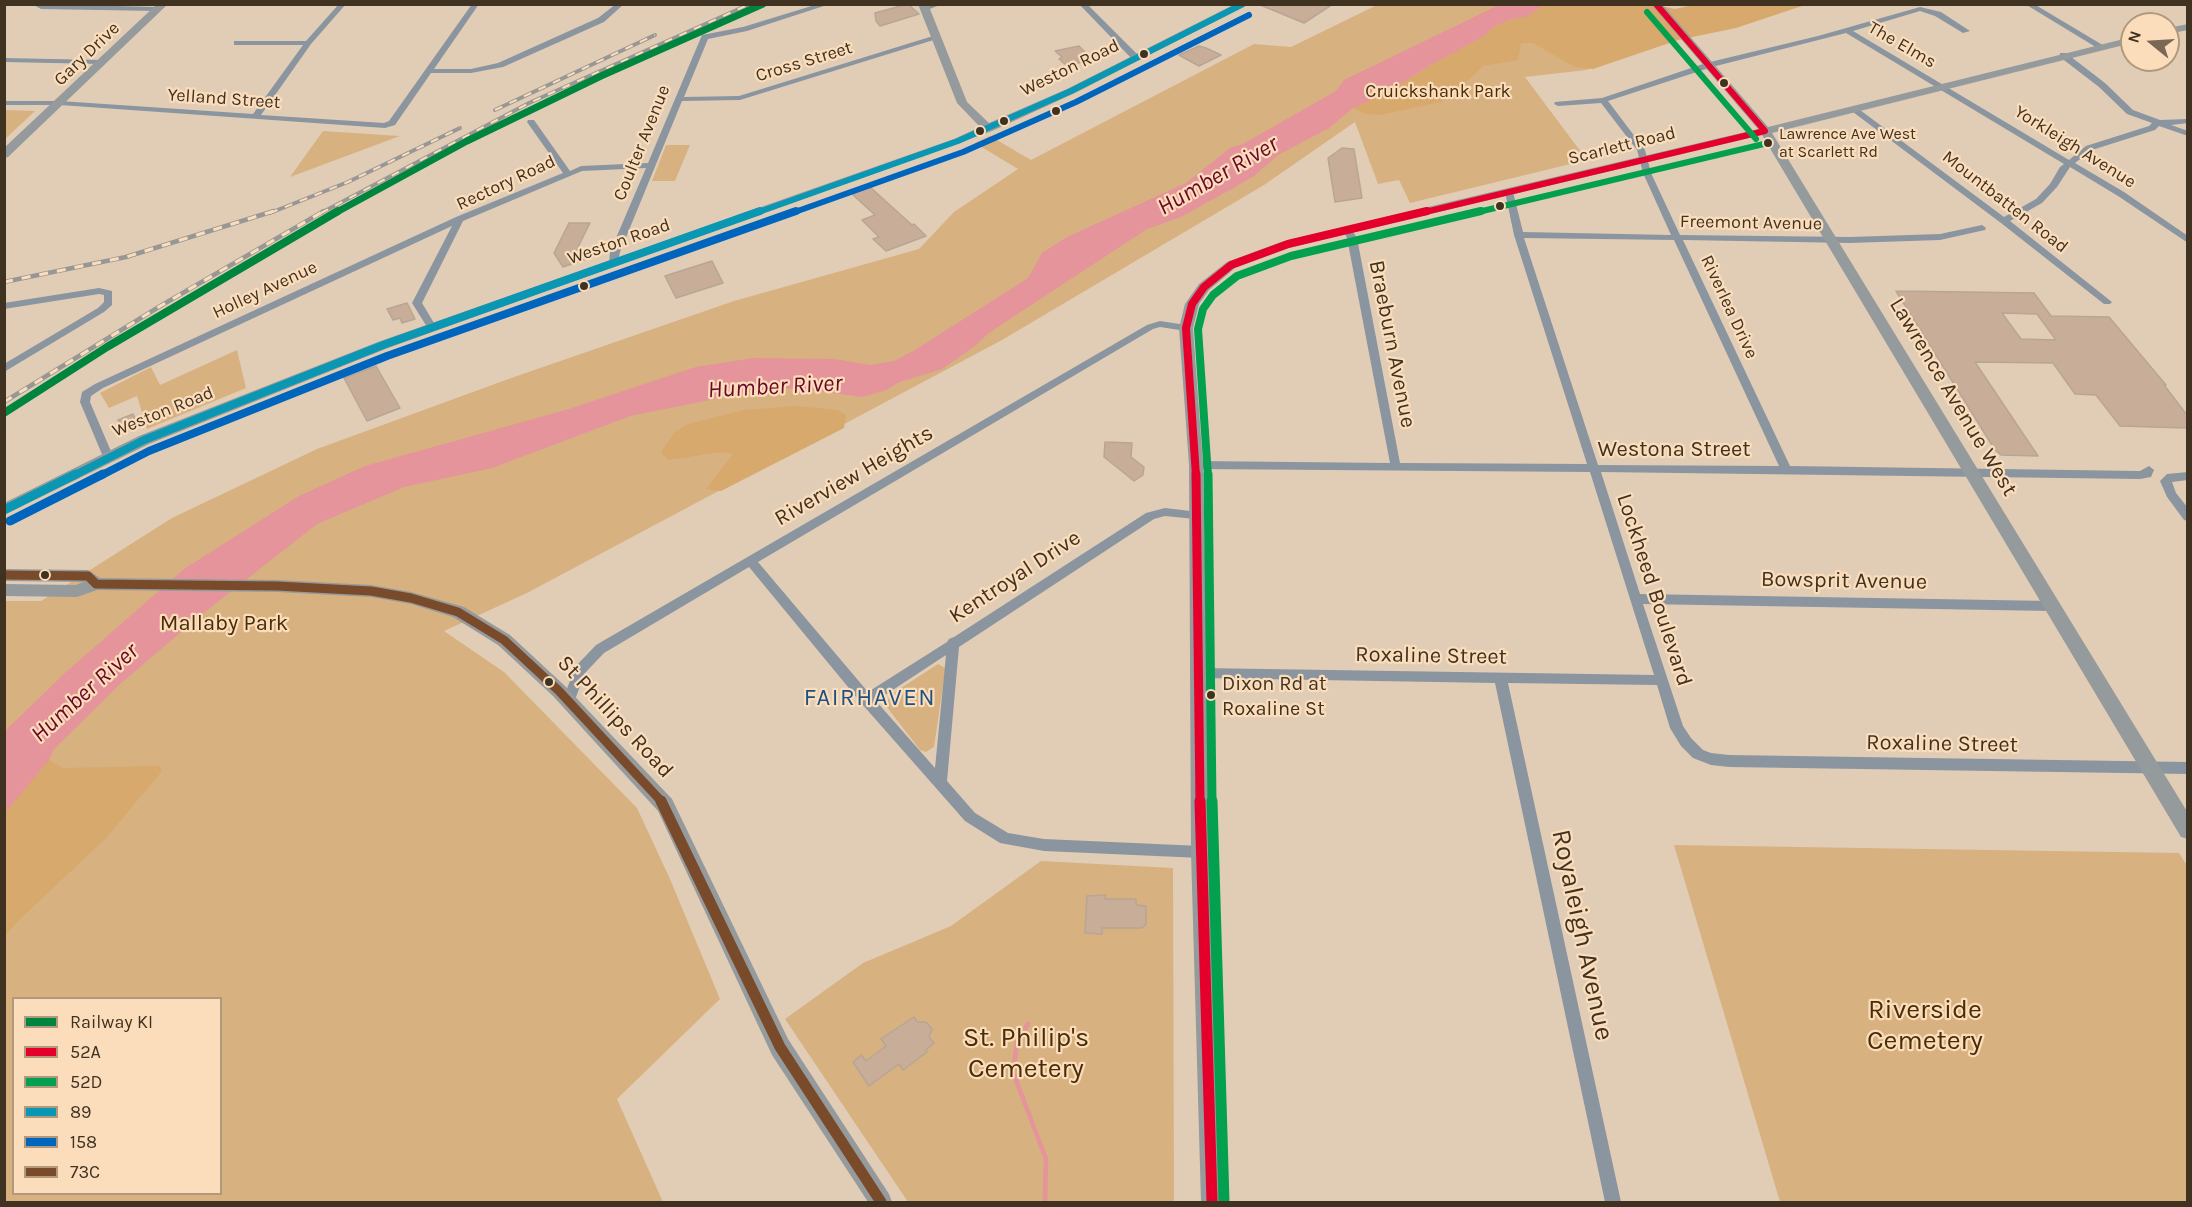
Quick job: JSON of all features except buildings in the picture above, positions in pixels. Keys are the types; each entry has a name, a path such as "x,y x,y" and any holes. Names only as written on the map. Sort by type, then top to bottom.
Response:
{"main road":[{"name":"Weston Road","path":"4,510 108,456 293,380 432,328 886,168 988,129 1244,4"},
{"name":"Gary Drive","path":"4,155 161,7"},
{"path":"924,7 962,103 988,129"},
{"name":"Lawrence Avenue West","path":"1658,7 1765,131 2187,831"},
{"name":"Scarlett Road","path":"1212,1203 1201,852 1196,465 1186,328 1192,304 1204,287 1231,265 1288,244 1765,131 2120,42"},
{"name":"St Phillips Road","path":"4,575 88,576 96,584"},
{"name":"St Phillips Road","path":"4,590 77,591 96,584 277,586 370,591 411,598 458,612 504,640 568,701 665,805 780,1047 881,1203"}],"street":[{"path":"35,4 41,7 161,7"},
{"path":"254,118 308,43 343,4"},
{"path":"429,71 476,4"},
{"path":"429,71 471,71 500,65 601,20 621,4"},
{"name":"Coulter Avenue","path":"615,264 615,252 705,37 826,4"},
{"path":"924,7 939,4"},
{"path":"1082,4 1136,58"},
{"path":"2028,4 2102,46"},
{"path":"1558,104 1603,100 1709,64 1820,38 1920,9 1938,14 1966,31"},
{"name":"The Elms","path":"1847,30 1942,85"},
{"name":"Cross Street","path":"678,99 740,98 936,38"},
{"path":"237,43 308,43"},
{"path":"2063,55 2102,85 2130,112 2187,134"},
{"path":"4,60 101,62"},
{"name":"Yelland Street","path":"4,103 60,103 385,126 392,123 429,71"},
{"name":"Yorkleigh Avenue","path":"1942,85 2121,194 2187,240"},
{"name":"Riverlea Drive","path":"1603,100 1641,150 1647,173 1786,470"},
{"name":"Mountbatten Road","path":"1853,109 2004,221 2107,302"},
{"path":"2004,221 2039,201 2070,163 2089,148 2152,128 2157,123 2187,121"},
{"path":"531,122 567,173"},
{"name":"Rectory Road","path":"432,328 417,303 459,219 567,173 596,167 652,165"},
{"name":"Lockheed Boulevard","path":"1509,192 1519,235 1677,728 1698,754"},
{"name":"Holley Avenue","path":"108,456 85,402 86,394 459,219"},
{"name":"Freemont Avenue","path":"1519,235 1832,240 1940,237 1982,228"},
{"name":"Braeburn Avenue","path":"1347,229 1352,238 1396,468"},
{"path":"4,306 99,291 109,293 109,303 101,310 4,369"},
{"name":"Riverview Heights","path":"568,701 580,669 600,649 1150,327 1160,324 1186,328"},
{"name":"Westona Street","path":"1196,465 2140,475 2147,474 2149,470"},
{"path":"2187,476 2171,477 2166,481 2171,494 2187,517"},
{"name":"Kentroyal Drive","path":"867,700 1150,516 1165,512 1195,515"},
{"path":"751,561 867,700 970,817 1005,838 1044,845 1201,852"},
{"name":"Bowsprit Avenue","path":"1635,599 2051,606"},
{"path":"940,784 953,642"},
{"name":"Roxaline Street","path":"1200,673 1662,680"},
{"name":"Royaleigh Avenue","path":"1501,679 1613,1203"},
{"name":"Roxaline Street","path":"1698,754 1711,759 1729,761 2187,768"}],"green space":[{"path":"1379,4 1646,5 1678,40 1586,70 1525,77 1587,160 1410,203 1399,180 1378,184 1355,122 1264,185 1002,340 527,593 444,631 504,672 637,808 670,879 720,999 617,1099 663,1202 5,1202 5,601 41,601 172,518 317,449 514,377 734,301 919,249 954,212 1018,169 975,143 990,136 1031,160 1254,44 1291,47"},
{"name":"Cruickshank Park","path":"1650,4 1675,9 1697,4 1805,5 1736,28 1678,40 1593,69 1575,67 1533,43 1521,43 1518,60 1483,66 1441,102 1379,115 1366,114 1353,108 1383,95 1432,64 1481,38 1495,26 1512,19 1526,17 1540,5"},
{"path":"5,110 35,111 5,139"},
{"path":"323,131 400,136 290,177"},
{"path":"666,145 690,145 675,181 652,181"},
{"path":"237,350 246,388 147,429 137,396 109,408 100,393 151,367 160,385"},
{"path":"796,406 838,410 846,415 844,428 721,491 706,489 733,454 722,452 668,460 661,452 675,432 688,424 744,410"},
{"path":"938,664 945,668 945,672 934,747 926,752 920,750 886,706 889,697"},
{"path":"49,760 63,768 159,766 162,771 106,838 5,936 5,813"},
{"name":"Riverside Cemetery","path":"1674,845 2179,853 2188,867 2187,1202 1780,1202"},
{"name":"St. Philip's Cemetery","path":"1041,861 1173,868 1174,1202 908,1202 785,1019 863,963 951,926"}],"water":[{"path":"1499,5 1543,5 1526,17 1512,19 1495,26 1481,38 1432,64 1383,95 1353,108 1329,128 1278,155 1254,176 1181,217 1147,229 981,338 953,350 886,390 862,397 800,388 755,391 630,416 492,468 404,487 317,524 196,619 119,685 53,750 49,760 5,813 5,731 66,672 184,569 299,496 365,466 569,409 696,367 753,358 834,359 870,365 894,361 1028,278 1042,253 1067,237 1186,183 1230,148 1243,144 1336,91 1344,80"}],"waterway":[{"name":"Humber River","path":"890,378 935,364 968,342 984,327"},
{"path":"1028,1024 1017,1043 1013,1072 1046,1159 1045,1202"}],"railway":[{"path":"321,213 529,103 750,4"},
{"path":"495,110 655,35"},
{"path":"270,213 348,182 460,128"},
{"path":"4,282 126,257 274,211"},
{"path":"4,402 162,305 324,211"}],"rail line":[{"name":"KI","path":"4,413 107,347 230,273 343,208 467,141 601,76 763,4"}],"transit line":[{"name":"89","path":"4,510 144,440 383,345 958,141 1071,91 1243,4"},
{"name":"52A","path":"1656,4 1765,131"},
{"name":"52D","path":"1647,12 1756,139"},
{"name":"158","path":"10,521 149,451 387,356 963,152 1076,102 1249,15"},
{"name":"52A","path":"1212,1202 1201,852 1196,465 1186,328 1192,304 1204,287 1231,265 1288,244 1765,131"},
{"name":"52D","path":"1224,1202 1213,852 1208,465 1198,329 1203,309 1213,295 1237,276 1291,256 1768,143"},
{"name":"73C","path":"4,575 88,576 96,584 277,586 371,591 411,598 458,612 504,640 559,691 665,805 780,1047 881,1202"}],"place":[{"name":"Lawrence Ave West at Scarlett Rd","path":"1768,143"},
{"name":"Dixon Rd at Roxaline St","path":"1211,695"}],"district":[{"name":"FAIRHAVEN","path":"870,698"}],"park label":[{"name":"Mallaby Park","path":"224,624"}]}
